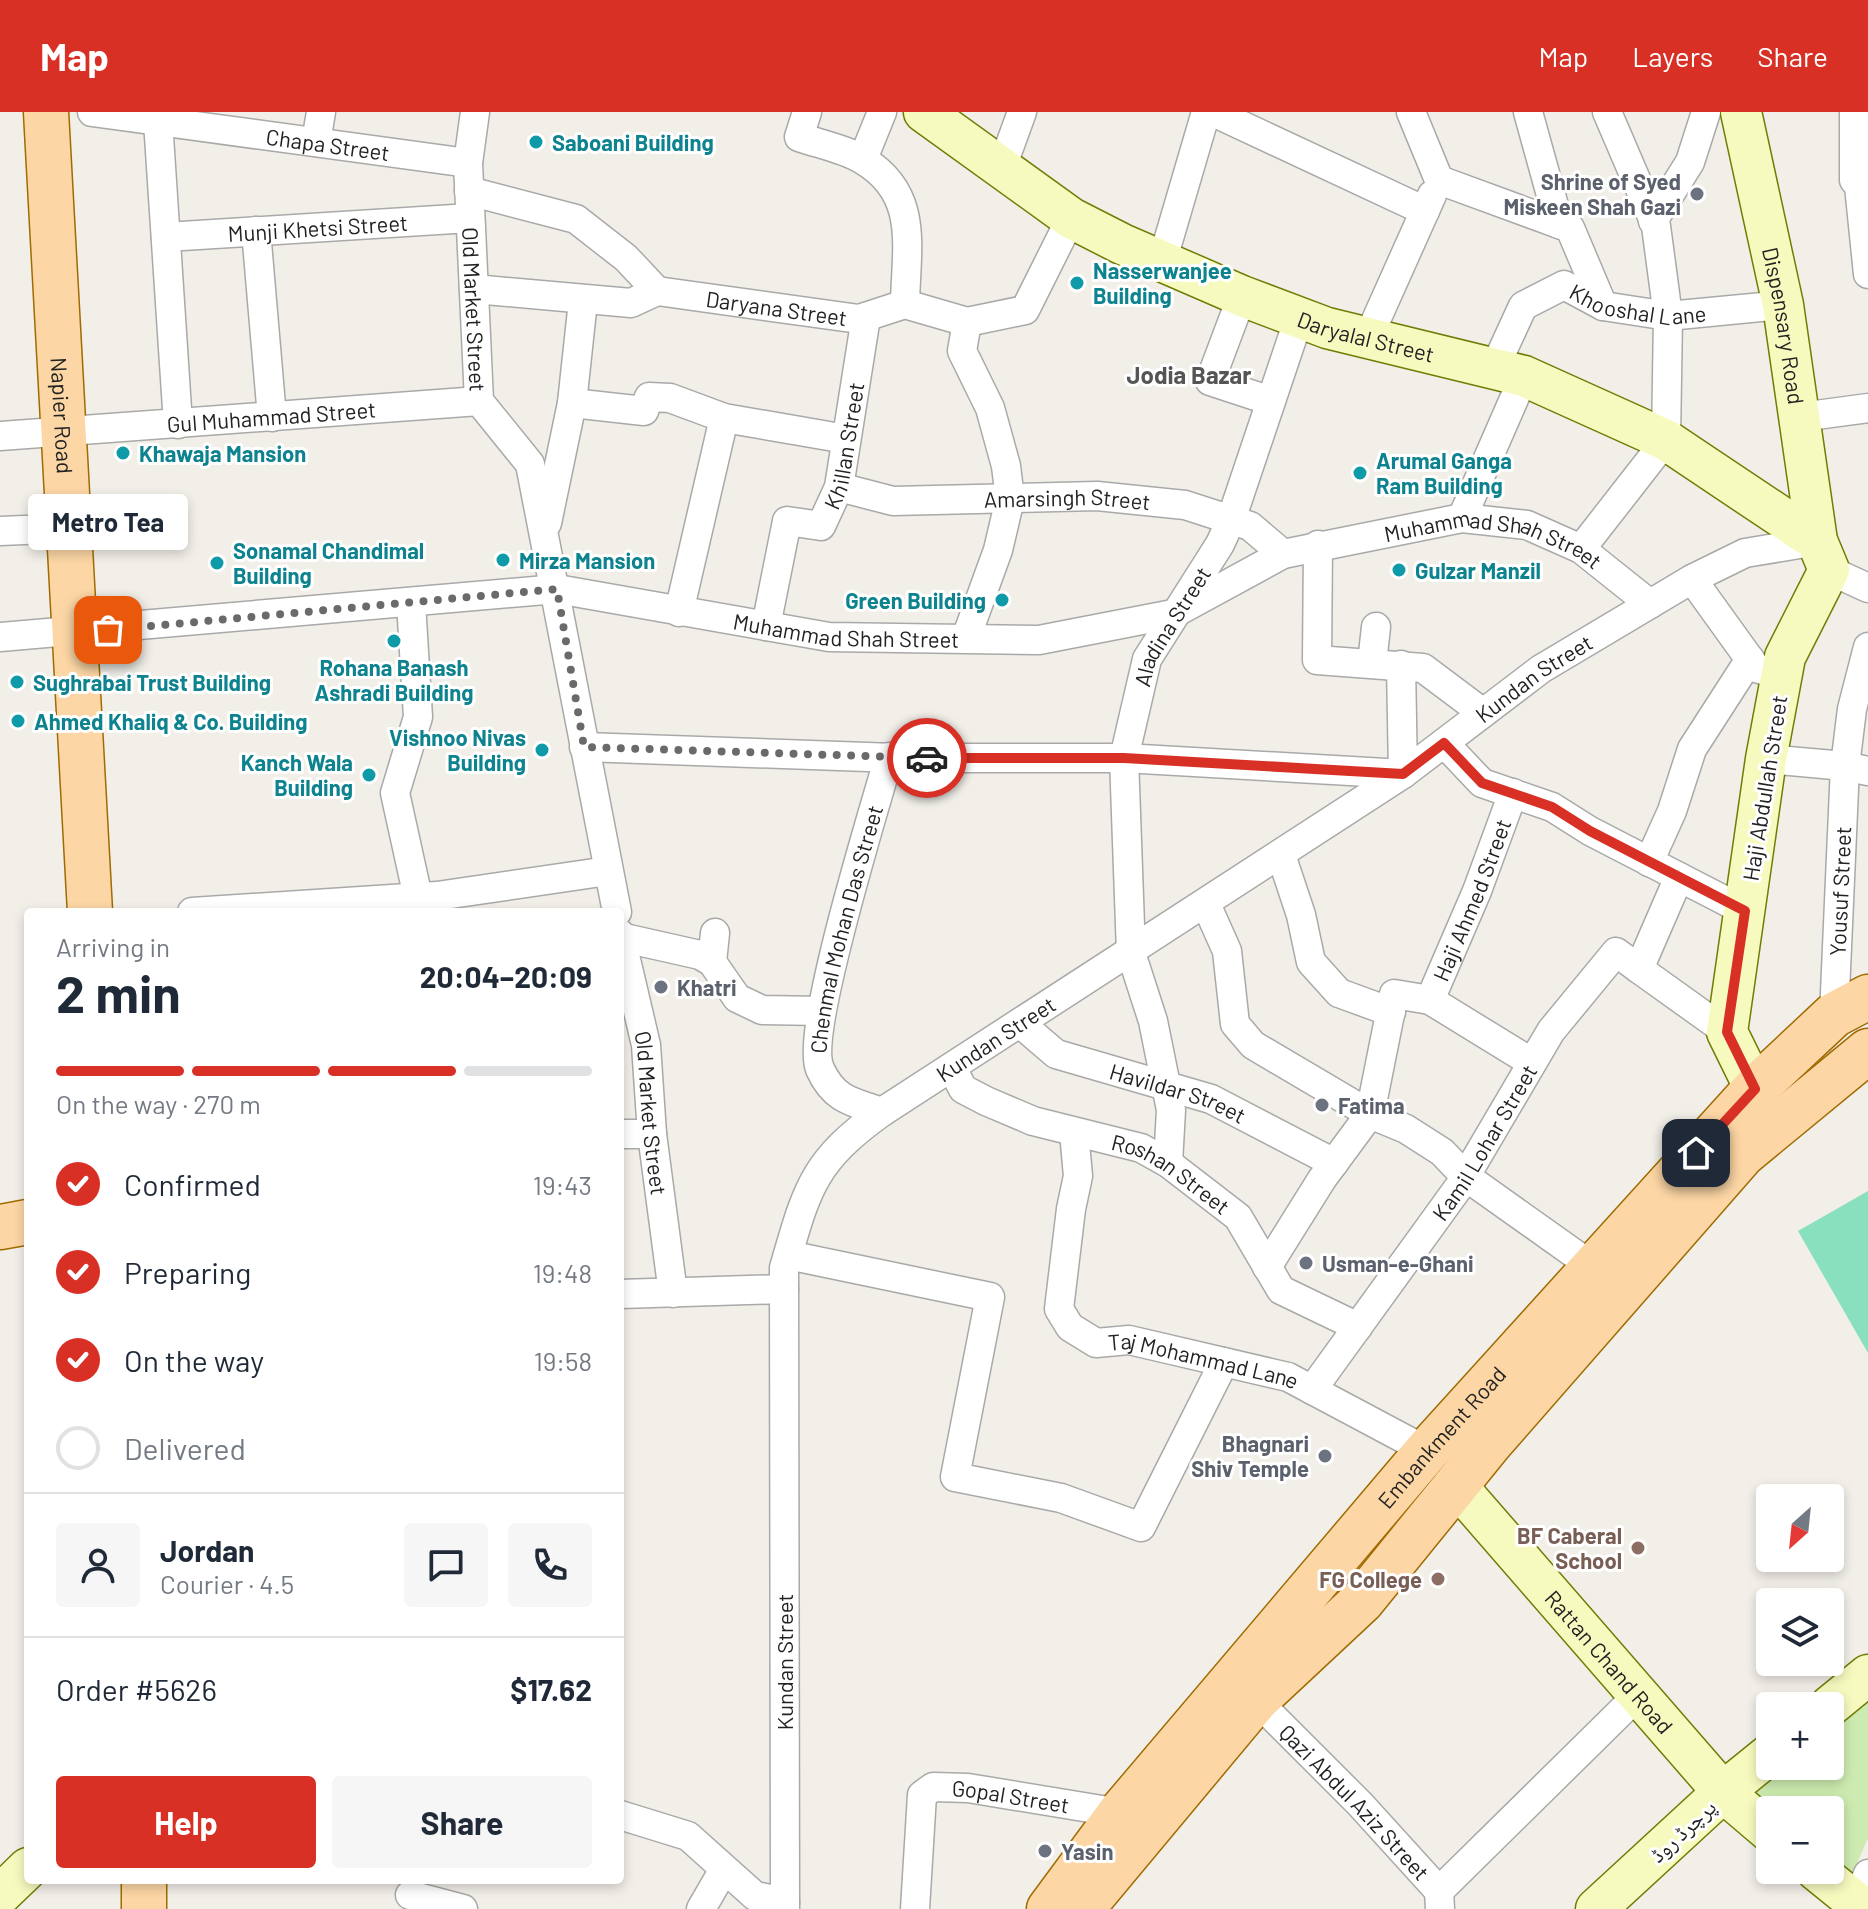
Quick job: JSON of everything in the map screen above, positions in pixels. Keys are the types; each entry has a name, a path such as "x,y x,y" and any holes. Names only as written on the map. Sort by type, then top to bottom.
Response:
{"main road":[{"name":"Napier Road","path":"46,112 78,633 90,908"},
{"name":"Embankment Road","path":"1049,1909 1120,1813 1427,1451 1755,1089 1851,1006"},
{"name":"Embankment Road","path":"1082,1909 1256,1700 1362,1601 1456,1485 1743,1154 1868,1051"},
{"path":"0,1227 24,1223"},
{"path":"144,1884 144,1909"}],"street":[{"name":"Chapa Street","path":"92,112 468,163"},
{"path":"316,142 321,112"},
{"name":"Old Market Street","path":"475,112 468,163 479,401 530,464 557,589 616,908"},
{"path":"807,112 799,137 863,159 898,190 906,212 905,304 967,322 1025,310 1071,218"},
{"path":"863,159 882,112"},
{"name":"Daryalal Street","path":"924,112 1071,218 1162,262 1299,318 1509,372 1666,440 1868,588"},
{"path":"1002,167 1022,112"},
{"path":"1162,262 1206,112"},
{"path":"1213,112 1425,211"},
{"path":"1528,112 1559,224"},
{"path":"1581,549 1666,440 1668,316 1653,221 1607,112"},
{"path":"1653,221 1690,162 1706,112"},
{"name":"Dispensary Road","path":"1741,112 1783,305 1823,555"},
{"path":"1854,112 1854,180 1863,187 1866,270"},
{"path":"1368,338 1439,180 1415,113"},
{"path":"158,121 178,424"},
{"path":"1439,180 1570,228 1603,306"},
{"path":"470,204 576,219 626,258 657,291"},
{"name":"Munji Khetsi Street","path":"166,237 256,231 470,204"},
{"path":"256,231 272,417"},
{"name":"Khooshal Lane","path":"1462,518 1509,372 1523,306 1564,285 1603,306 1668,316 1783,305"},
{"name":"Daryana Street","path":"474,289 631,303 657,291 859,319 905,304"},
{"path":"1242,296 1210,381 1271,401"},
{"path":"545,531 572,403 583,301"},
{"name":"Khillan Street","path":"766,626 787,521 821,526 839,487 866,317"},
{"name":"Aladina Street","path":"1168,1163 1171,1110 1153,1021 1131,953 1124,758 1147,659 1220,544 1231,520 1299,318"},
{"path":"966,638 998,550 1010,499 1006,466 990,408 962,351 967,322"},
{"path":"572,403 644,411 649,397 670,398 724,418 846,439"},
{"name":"Gul Muhammad Street","path":"0,436 479,401"},
{"path":"1801,417 1868,408"},
{"path":"679,612 724,418"},
{"name":"Amarsingh Street","path":"839,487 893,501 1126,499 1185,505 1250,526 1283,554"},
{"name":"Muhammad Shah Street","path":"0,637 78,633 557,589 829,637 1039,640 1173,614 1283,554 1462,518 1527,525 1581,549 1650,604"},
{"path":"0,531 71,528"},
{"path":"1318,545 1317,660 1423,668 1483,713"},
{"name":"Kundan Street","path":"785,1906 784,1289 788,1255 801,1205 822,1165 882,1112 1403,774 1541,669 1692,579 1745,553 1823,555"},
{"name":"Haji Abdullah Street","path":"1727,1032 1766,759 1767,667 1785,657 1823,555"},
{"path":"1649,862 1672,811 1692,749 1767,667 1692,579"},
{"path":"411,603 418,717 395,793 419,904"},
{"path":"1372,663 1376,627"},
{"name":"Yousuf Street","path":"1851,1006 1856,769 1852,709 1866,664"},
{"path":"584,747 889,757 1124,758 1403,774 1401,665"},
{"path":"1444,743 1482,783 1552,807 1649,862 1745,911"},
{"name":"Chenmal Mohan Das Street","path":"882,1112 838,1098 818,1066 821,1011 889,757"},
{"path":"1766,759 1856,769"},
{"name":"Haji Ahmed Street","path":"1391,1012 1394,994 1430,1000 1477,891 1513,793"},
{"path":"1267,1267 1334,1163 1370,1114 1391,1012 1339,993 1311,962 1301,915 1281,855"},
{"path":"306,908 419,904 437,896 608,871"},
{"path":"1679,877 1639,969 1727,1032 1755,1089"},
{"path":"1206,904 1227,951 1235,1024 1253,1045 1370,1114 1406,1129 1442,1152 1465,1176 1593,1267"},
{"path":"712,962 715,933"},
{"path":"624,937 700,955 712,962 737,998 762,1010 821,1011"},
{"name":"Kamil Lohar Street","path":"1312,1390 1465,1176 1536,1054 1594,974 1616,952 1639,969"},
{"name":"Old Market Street","path":"624,953 646,1045 652,1134 673,1293"},
{"path":"1430,1000 1536,1054"},
{"name":"Havildar Street","path":"1021,1024 1056,1054 1211,1099 1334,1163"},
{"name":"Roshan Street","path":"952,1068 963,1089 1033,1121 1141,1148 1168,1163 1238,1217 1281,1290 1358,1327"},
{"name":"Taj Mohammad Lane","path":"1074,1132 1078,1176 1059,1309 1070,1327 1096,1343 1129,1340 1288,1377 1427,1451"},
{"path":"624,1134 652,1134"},
{"path":"788,1255 990,1297 955,1477 1061,1498 1141,1527 1224,1362"},
{"path":"624,1294 784,1289"},
{"name":"Rattan Chand Road","path":"1456,1485 1637,1696 1723,1792 1756,1820"},
{"path":"1844,1695 1868,1675"},
{"path":"1439,1900 1637,1696"},
{"name":"Qazi Abdul Aziz Street","path":"1256,1700 1360,1804 1439,1900"},
{"name":"پرچرڈ روڈ","path":"1596,1909 1756,1765"},
{"name":"Gopal Street","path":"915,1909 922,1795 933,1787 968,1788 1120,1813"},
{"path":"624,1816 688,1836 723,1871 755,1896 785,1906"},
{"path":"701,1909 723,1871"},
{"path":"0,1895 24,1872"},
{"path":"1837,1884 1860,1899"},
{"path":"410,1895 463,1909"}],"green space":[{"path":"1868,1191 1868,1353 1798,1231"},
{"path":"1868,1675 1868,1838 1851,1877 1844,1872 1844,1796 1756,1796 1756,1805 1723,1792 1756,1774 1756,1780 1844,1780 1844,1695"}],"way so far":[{"path":"108,630 557,589 584,747 927,758"}],"place":[{"name":"Saboani Building","path":"536,142"},
{"name":"Shrine of Syed Miskeen Shah Gazi","path":"1697,194"},
{"name":"Nasserwanjee Building","path":"1077,283"},
{"name":"Khawaja Mansion","path":"123,453"},
{"name":"Arumal Ganga Ram Building","path":"1360,473"},
{"name":"Mirza Mansion","path":"503,560"},
{"name":"Sonamal Chandimal Building","path":"217,563"},
{"name":"Gulzar Manzil","path":"1399,570"},
{"name":"Green Building","path":"1002,600"},
{"name":"Metro Tea","path":"108,630"},
{"name":"Rohana Banash Ashradi Building","path":"394,641"},
{"name":"Sughrabai Trust Building","path":"17,682"},
{"name":"Ahmed Khaliq & Co. Building","path":"18,721"},
{"name":"Vishnoo Nivas Building","path":"542,750"},
{"name":"Kanch Wala Building","path":"369,775"},
{"name":"Khatri","path":"661,987"},
{"name":"Fatima","path":"1322,1105"},
{"name":"Usman-e-Ghani","path":"1306,1263"},
{"name":"Bhagnari Shiv Temple","path":"1325,1456"},
{"name":"BF Caberal School","path":"1638,1548"},
{"name":"FG College","path":"1438,1579"},
{"name":"Yasin","path":"1045,1851"}],"district":[{"name":"Jodia Bazar","path":"1189,374"}],"route":[{"path":"927,758 1124,758 1403,774 1444,743 1482,783 1552,807 1590,831 1745,911 1727,1032 1755,1089 1696,1153"}]}
